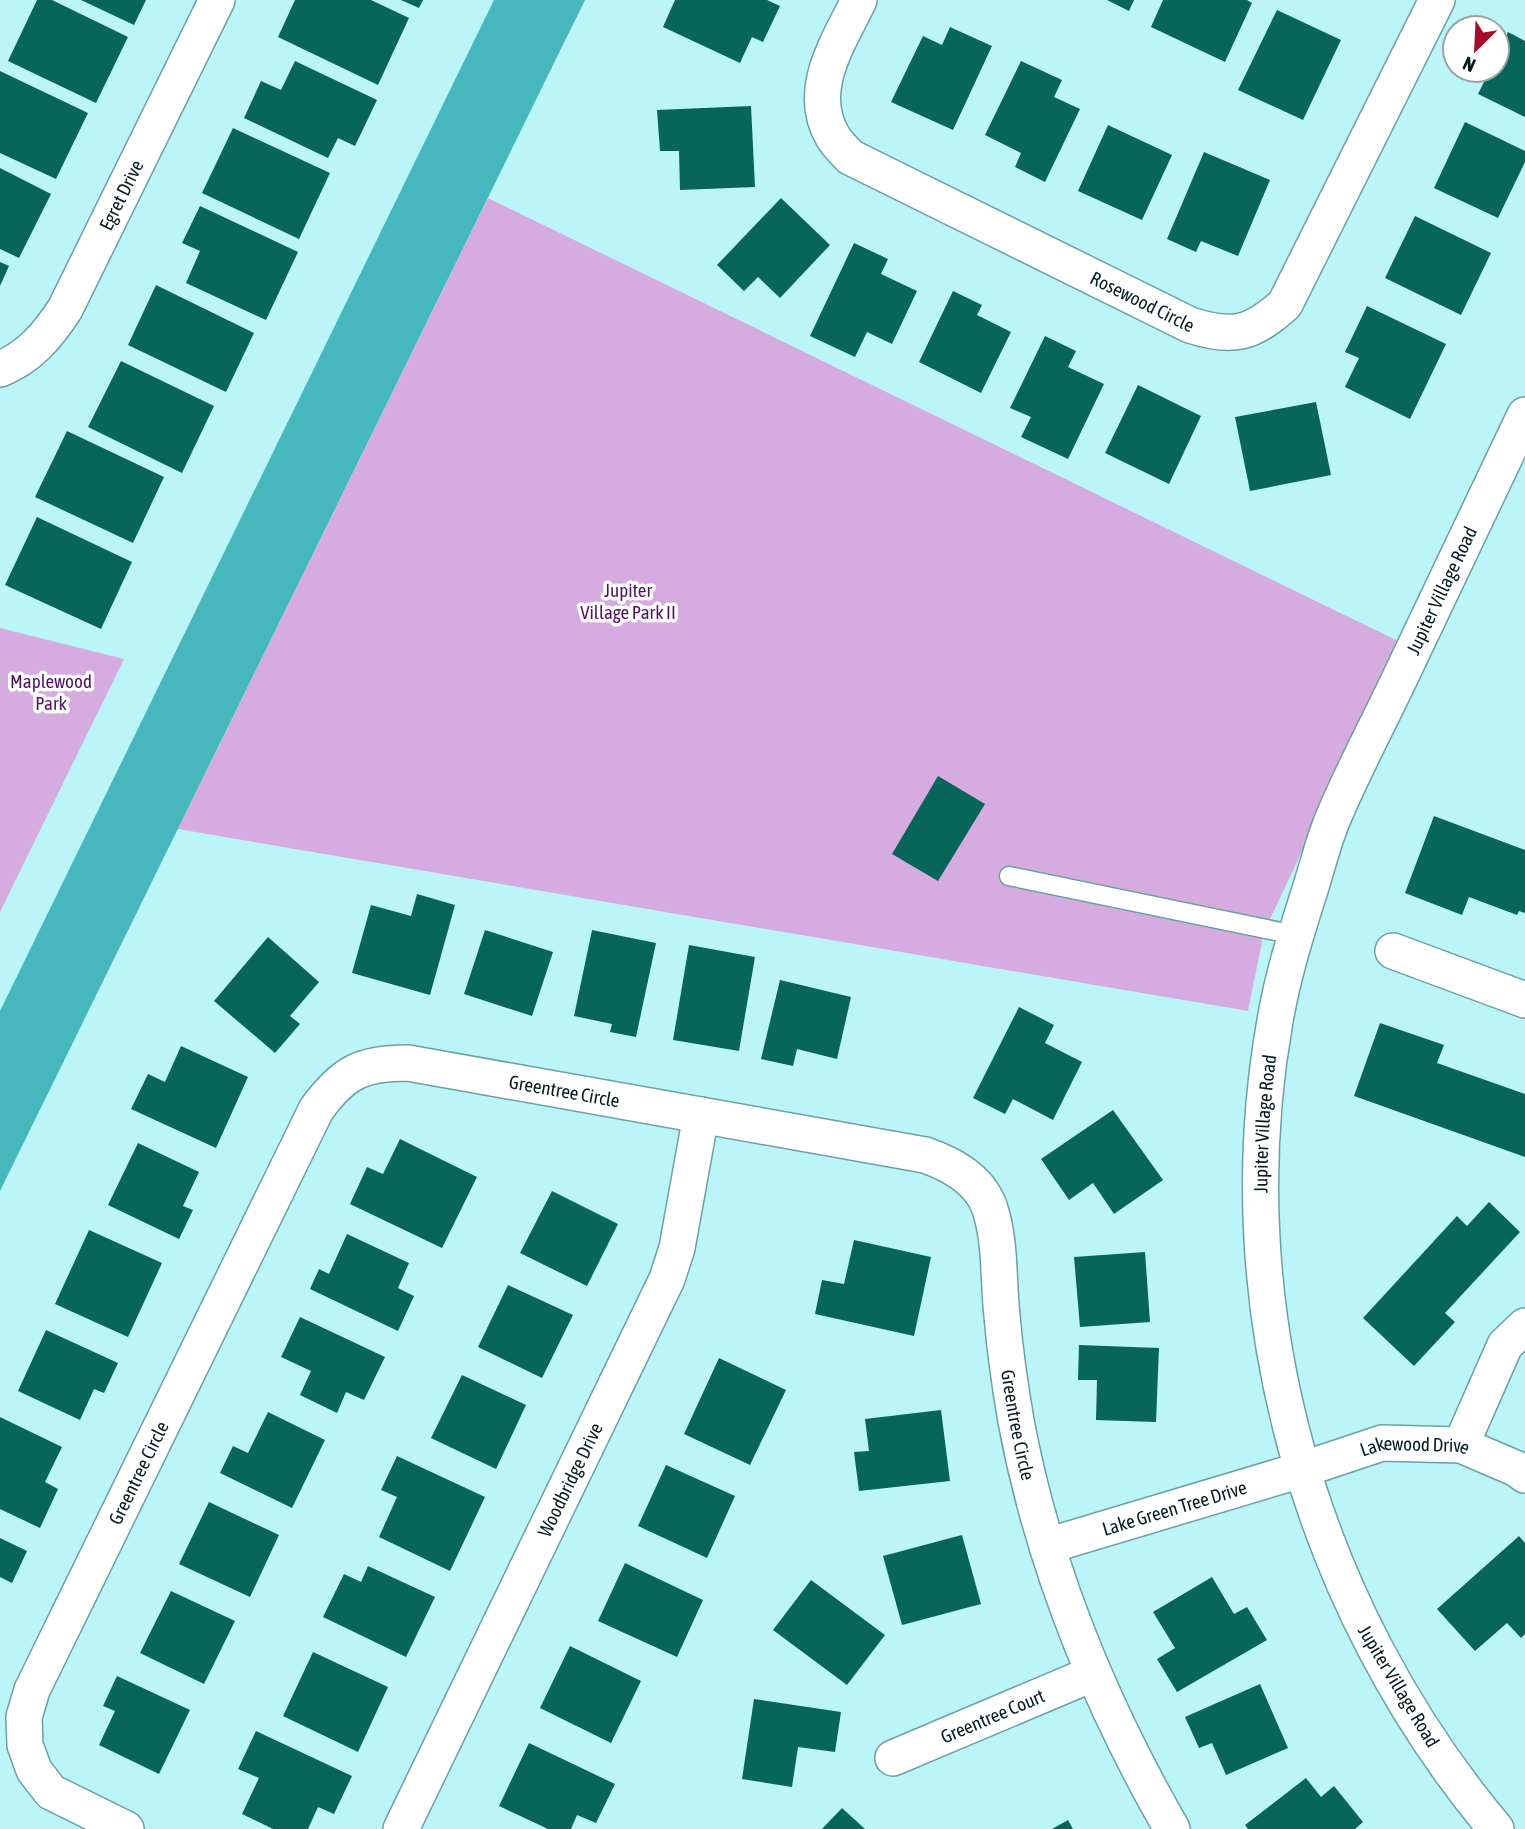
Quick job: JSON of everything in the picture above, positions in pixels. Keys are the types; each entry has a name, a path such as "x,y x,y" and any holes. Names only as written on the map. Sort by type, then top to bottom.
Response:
{"street":[{"name":"Egret Drive","path":"0,369 28,354 49,334 65,309 217,0"},
{"name":"Rosewood Circle","path":"859,0 829,62 821,87 823,113 833,138 850,157 1190,325 1215,333 1241,332 1266,322 1285,304 1437,0"},
{"name":"Jupiter Village Road","path":"1496,1829 1473,1802 1413,1716 1361,1624 1332,1560 1301,1470 1271,1335 1261,1230 1261,1160 1275,1020 1295,935 1333,818 1525,415"},
{"path":"1393,951 1525,1000"},
{"name":"Greentree Circle","path":"126,1829 51,1792 34,1770 25,1745 24,1717 32,1690 316,1110 332,1088 355,1072 381,1063 408,1063 925,1155 950,1164 973,1181 988,1203 995,1230 1002,1316 1016,1420 1046,1546 1092,1674 1137,1768 1172,1829"},
{"name":"Woodbridge Drive","path":"401,1829 667,1279 677,1248 701,1115"},
{"path":"1461,1445 1505,1345 1525,1326"},
{"name":"Lakewood Drive","path":"1301,1470 1382,1443 1461,1445 1525,1475"},
{"name":"Lake Green Tree Drive","path":"1046,1546 1301,1470"},
{"name":"Greentree Court","path":"893,1758 1092,1674"}],"lane":[{"path":"1009,876 1295,935"}],"green space":[{"name":"Jupiter Village Park II","path":"488,198 1400,642 1264,932 1248,1011 178,829"},
{"name":"Maplewood Park","path":"0,628 124,659 0,912"}],"water":[{"path":"494,0 585,0 0,1191 0,1011"}],"building":[{"path":"37,0 52,0 128,37 96,103 8,61"},
{"path":"81,0 146,0 134,25"},
{"path":"295,0 371,0 409,18 378,85 278,37"},
{"path":"401,0 423,0 419,8"},
{"path":"675,0 767,0 780,6 763,42 752,37 740,63 663,27"},
{"path":"1107,0 1134,0 1129,11"},
{"path":"1163,0 1247,0 1252,3 1225,62 1151,27"},
{"path":"1277,10 1341,40 1303,120 1238,90"},
{"path":"950,27 992,46 953,130 891,102 923,36 942,45"},
{"path":"1511,34 1525,41 1525,117 1478,94 1483,84 1511,84"},
{"path":"295,61 377,100 355,146 338,138 328,158 244,118 261,81 281,90"},
{"path":"1021,61 1062,80 1054,97 1080,109 1045,182 1015,167 1021,153 985,135"},
{"path":"0,71 88,113 56,179 0,153"},
{"path":"751,106 755,187 680,190 679,151 660,151 657,110"},
{"path":"1465,122 1525,151 1525,162 1498,218 1434,188"},
{"path":"1108,125 1172,155 1142,220 1078,191"},
{"path":"233,128 330,173 299,239 202,193"},
{"path":"1204,152 1270,180 1238,256 1201,241 1196,252 1167,239"},
{"path":"0,168 51,194 19,258 0,249"},
{"path":"781,198 830,245 780,298 758,277 744,291 717,265"},
{"path":"200,206 298,252 266,320 186,283 200,251 182,243"},
{"path":"1415,216 1491,253 1461,315 1385,278"},
{"path":"854,243 888,259 881,274 917,291 892,344 867,332 855,357 810,336"},
{"path":"0,262 9,266 0,286"},
{"path":"156,285 254,333 226,392 128,345"},
{"path":"953,291 982,305 977,315 1011,332 981,393 919,362"},
{"path":"1367,306 1446,344 1410,419 1345,387 1359,358 1345,352"},
{"path":"1045,336 1076,351 1068,367 1104,384 1068,459 1021,437 1031,417 1010,408"},
{"path":"121,361 214,406 182,473 88,427"},
{"path":"1138,385 1201,416 1169,484 1105,453"},
{"path":"1316,402 1331,475 1250,491 1235,417"},
{"path":"67,431 164,477 133,543 35,497"},
{"path":"37,517 132,562 101,629 5,585"},
{"path":"938,776 985,804 938,881 892,854"},
{"path":"1434,816 1525,850 1525,913 1519,911 1517,915 1469,897 1462,915 1405,893"},
{"path":"417,894 455,905 430,995 352,973 371,905 411,916"},
{"path":"485,930 553,952 532,1016 464,994"},
{"path":"592,930 656,943 636,1037 610,1032 612,1024 574,1016"},
{"path":"268,937 319,982 290,1016 300,1024 275,1053 214,1001"},
{"path":"689,945 755,957 739,1051 673,1040"},
{"path":"780,980 851,997 837,1059 797,1049 793,1066 761,1059"},
{"path":"1019,1007 1054,1025 1045,1043 1082,1062 1053,1120 1013,1099 1005,1114 973,1098"},
{"path":"1380,1023 1444,1045 1437,1063 1525,1094 1525,1157 1354,1096"},
{"path":"181,1046 248,1077 216,1148 131,1109 148,1074 165,1082"},
{"path":"1113,1110 1163,1180 1114,1214 1093,1183 1069,1200 1041,1159"},
{"path":"400,1139 477,1177 442,1248 350,1204 367,1167 383,1174"},
{"path":"138,1143 199,1172 183,1206 193,1210 179,1239 108,1205"},
{"path":"552,1191 618,1224 587,1286 520,1253"},
{"path":"1489,1202 1520,1232 1445,1313 1455,1322 1414,1366 1363,1318 1457,1216 1467,1226"},
{"path":"89,1230 162,1263 128,1337 55,1304"},
{"path":"347,1234 409,1263 398,1288 414,1296 398,1331 310,1289 319,1269 329,1274"},
{"path":"854,1240 931,1257 914,1336 815,1314 822,1280 844,1284"},
{"path":"1145,1252 1150,1322 1080,1327 1074,1257"},
{"path":"508,1285 573,1315 542,1378 478,1347"},
{"path":"300,1317 385,1357 364,1400 346,1392 337,1413 300,1395 311,1371 281,1357"},
{"path":"46,1330 118,1363 104,1393 94,1389 80,1420 18,1391"},
{"path":"1079,1345 1159,1348 1156,1422 1096,1420 1097,1380 1078,1380"},
{"path":"719,1358 786,1390 750,1465 684,1434"},
{"path":"462,1375 526,1405 496,1469 431,1438"},
{"path":"941,1410 950,1481 859,1491 854,1452 869,1451 865,1419"},
{"path":"268,1412 325,1440 292,1508 220,1473 233,1446 248,1453"},
{"path":"0,1417 62,1447 45,1482 58,1489 40,1528 0,1509"},
{"path":"397,1456 485,1497 450,1571 379,1537 397,1497 381,1490"},
{"path":"666,1465 735,1496 707,1558 638,1526"},
{"path":"209,1502 279,1535 250,1597 179,1564"},
{"path":"962,1535 981,1604 902,1625 883,1556"},
{"path":"1519,1536 1525,1543 1525,1634 1521,1638 1507,1623 1475,1651 1437,1609"},
{"path":"0,1538 27,1551 12,1583 0,1577"},
{"path":"625,1563 703,1600 677,1657 598,1621"},
{"path":"368,1566 435,1597 406,1657 323,1617 344,1574 361,1582"},
{"path":"1212,1577 1234,1614 1247,1607 1267,1640 1177,1692 1157,1659 1175,1648 1153,1612"},
{"path":"811,1580 885,1635 847,1685 773,1630"},
{"path":"171,1591 235,1621 204,1684 140,1653"},
{"path":"570,1646 641,1681 611,1743 540,1708"},
{"path":"313,1652 388,1687 358,1752 283,1716"},
{"path":"117,1676 190,1710 159,1774 99,1745 115,1711 103,1706"},
{"path":"1260,1684 1288,1748 1226,1775 1212,1743 1199,1748 1185,1717"},
{"path":"754,1699 841,1712 835,1752 798,1747 792,1787 742,1779"},
{"path":"256,1731 352,1776 334,1814 318,1807 308,1829 273,1829 242,1814 259,1778 238,1769"},
{"path":"529,1743 615,1784 596,1823 577,1815 571,1829 548,1829 499,1806"},
{"path":"1306,1778 1321,1797 1334,1786 1363,1822 1355,1829 1248,1829 1245,1825"},
{"path":"842,1808 865,1829 822,1829"},
{"path":"1068,1820 1073,1829 1052,1829"}]}
